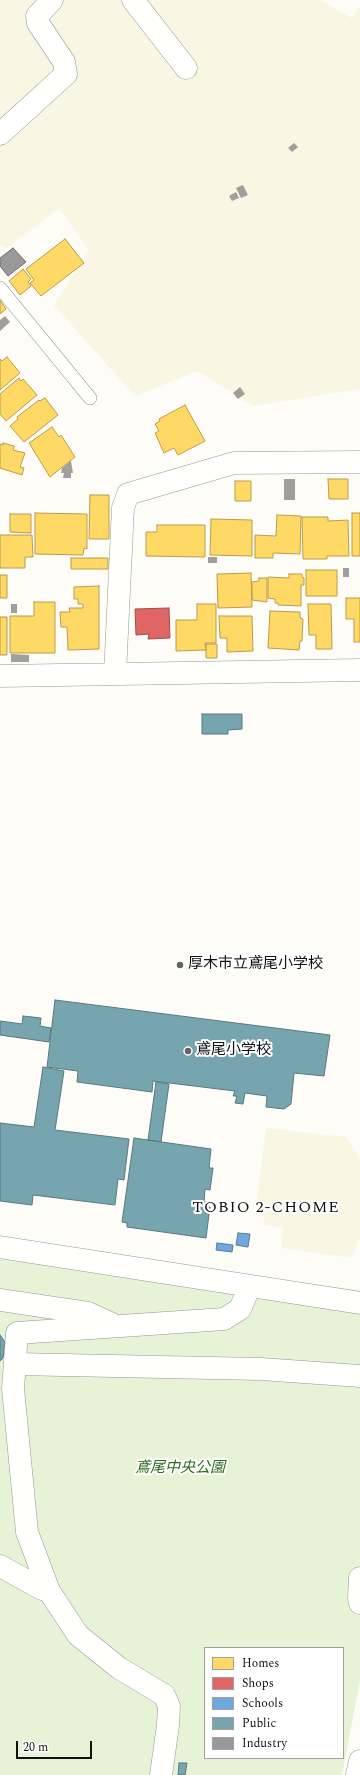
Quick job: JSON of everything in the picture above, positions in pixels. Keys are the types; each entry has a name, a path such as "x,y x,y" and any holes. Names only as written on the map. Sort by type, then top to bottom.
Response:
{"street":[{"path":"0,134 66,74 64,62 38,23 37,16 52,0"},
{"path":"133,0 186,68"},
{"path":"114,674 123,508 128,494 234,463 360,462"},
{"path":"0,676 360,670"},
{"path":"0,1247 360,1303"},
{"path":"161,1775 169,1706 164,1695 119,1668 78,1635 49,1591 27,1532 13,1389 17,1333 115,1325 224,1319 240,1309 250,1286"},
{"path":"0,1300 88,1313 115,1325"},
{"path":"15,1364 261,1369 360,1376"},
{"path":"0,1566 42,1589 49,1591"},
{"path":"360,1578 360,1603"},
{"path":"357,1775 360,1761"}],"lane":[{"path":"0,288 90,398"}],"shaded area":[{"path":"0,0 321,0 352,18 360,6 360,389 253,406 197,371 135,396 54,305 89,250 59,208 6,249 0,245"},
{"path":"266,1128 346,1137 360,1159 360,1241 358,1240 352,1258 281,1248 283,1228 263,1225 265,1216 255,1215"}],"green space":[{"name":"鳶尾中央公園","path":"0,1248 360,1290 360,1681 342,1775 0,1775"}],"building: Homes":[{"path":"65,239 84,263 41,296 30,283 34,280 26,269"},
{"path":"23,269 31,279 28,282 31,286 20,295 9,281"},
{"path":"0,300 6,309 0,314"},
{"path":"7,357 20,373 0,390 0,359 2,361"},
{"path":"19,378 21,381 23,379 37,395 6,421 0,414 0,394"},
{"path":"45,398 58,415 24,442 10,426 18,419 17,417 39,400 40,401"},
{"path":"185,405 205,441 178,455 174,448 164,453 155,433 159,431 155,424 160,421 159,419"},
{"path":"52,427 59,437 61,435 75,457 50,477 29,443"},
{"path":"3,443 14,446 13,450 25,453 20,467 24,468 22,475 0,468 0,444 3,445"},
{"path":"328,479 348,479 348,499 329,499"},
{"path":"235,481 251,481 251,501 235,501"},
{"path":"90,495 109,495 109,539 89,539"},
{"path":"35,513 87,514 87,549 84,548 83,555 35,554"},
{"path":"352,513 360,513 360,556 352,556"},
{"path":"10,514 31,514 31,533 10,532"},
{"path":"277,515 301,516 300,554 273,553 273,558 255,558 255,535 276,536"},
{"path":"302,517 328,517 328,521 348,520 349,556 327,556 327,559 303,559"},
{"path":"211,519 252,520 252,556 210,555"},
{"path":"157,525 205,525 205,557 146,556 146,532 157,532"},
{"path":"0,535 32,535 33,557 25,557 25,568 0,568"},
{"path":"71,558 108,558 108,569 71,569"},
{"path":"306,570 337,570 337,596 306,596"},
{"path":"251,573 252,607 218,608 217,574"},
{"path":"289,574 302,574 302,577 304,578 304,585 301,585 301,606 278,605 278,603 275,603 275,599 268,598 268,577 289,578"},
{"path":"0,575 7,575 7,598 0,598"},
{"path":"259,578 267,578 267,602 252,600 252,582 259,581"},
{"path":"99,586 99,649 68,650 67,627 61,627 60,612 70,612 69,608 83,608 83,604 78,604 78,599 74,599 74,587"},
{"path":"346,598 360,598 360,642 354,642 354,619 346,619"},
{"path":"34,602 55,602 55,653 10,653 10,616 34,616"},
{"path":"197,604 216,604 216,643 205,643 206,650 176,651 176,620 197,620"},
{"path":"308,604 331,604 332,649 316,649 316,635 309,635"},
{"path":"270,611 300,612 300,618 303,619 302,641 300,641 299,650 268,648"},
{"path":"219,616 252,616 253,651 227,652 227,638 220,638"},
{"path":"0,617 7,617 7,655 0,655"},
{"path":"206,644 217,644 217,658 206,658"}],"building: Shops":[{"path":"169,608 170,638 148,639 149,634 136,635 135,609"}],"building: Schools":[{"path":"238,1233 250,1234 248,1247 236,1245"},
{"path":"217,1243 233,1245 232,1252 216,1250"}],"building: Public":[{"path":"202,714 242,714 242,729 228,730 228,734 202,734"},
{"name":"鳶尾小学校","path":"55,1000 330,1035 324,1076 294,1073 291,1104 284,1109 266,1107 267,1096 245,1093 243,1104 235,1103 237,1096 233,1096 235,1091 153,1081 152,1092 77,1082 78,1071 47,1067"},
{"path":"23,1016 41,1018 40,1026 51,1028 49,1042 0,1035 0,1021 22,1024"},
{"path":"43,1067 64,1071 55,1130 129,1139 124,1180 118,1179 115,1205 33,1195 32,1205 0,1201 0,1123 34,1127"},
{"path":"156,1082 169,1084 161,1142 148,1140"},
{"path":"134,1138 211,1149 209,1168 213,1168 210,1190 205,1189 204,1202 208,1202 207,1207 210,1207 206,1238 127,1227 127,1223 122,1222"},
{"path":"0,1335 5,1342 3,1358 0,1361"},
{"path":"179,1763 187,1763 185,1775 178,1775"}],"building: Industry":[{"path":"13,248 26,262 8,276 0,266 0,258"}],"building: Other":[{"path":"294,143 298,147 292,152 288,148"},
{"path":"243,185 248,195 241,198 236,188"},
{"path":"236,192 239,198 232,201 229,196"},
{"path":"5,316 10,322 0,331 0,320"},
{"path":"240,387 245,394 238,399 233,393"},
{"path":"71,461 73,473 71,473 71,478 63,478 64,473 61,473 62,468"},
{"path":"284,479 295,479 295,500 284,500"},
{"path":"208,557 217,557 217,563 208,563"},
{"path":"343,568 349,568 349,577 343,577"},
{"path":"11,604 17,604 17,613 11,613"},
{"path":"11,654 29,655 29,662 11,662"}],"place":[{"name":"厚木市立鳶尾小学校","path":"180,965"},
{"name":"鳶尾小学校","path":"188,1051"}],"district":[{"name":"TOBIO 2-CHOME","path":"266,1209"}]}
